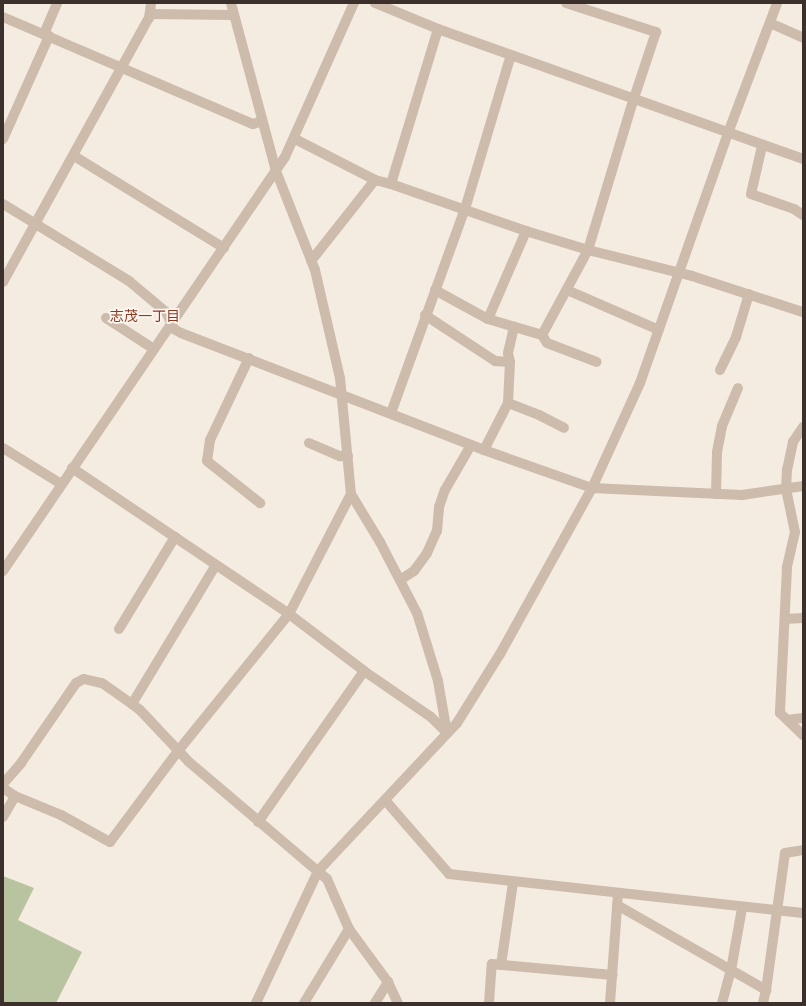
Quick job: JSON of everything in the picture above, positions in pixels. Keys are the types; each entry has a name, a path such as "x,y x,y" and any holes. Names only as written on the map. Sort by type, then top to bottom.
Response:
{"street":[{"path":"3,139 46,35 56,3"},
{"path":"3,282 123,67 150,14 151,3"},
{"path":"231,3 276,171 311,261 342,395 351,494 417,613 431,654 447,734"},
{"path":"3,571 276,171 295,139 354,3"},
{"path":"375,3 438,29 634,98 762,146 803,159"},
{"path":"542,335 588,250 634,98 656,32 566,3"},
{"path":"259,1002 318,871 447,734 471,702 500,654 592,488 622,429 659,330 728,133 777,3"},
{"path":"150,14 233,15"},
{"path":"3,17 123,67 253,124 262,121"},
{"path":"770,23 803,38"},
{"path":"391,184 438,29"},
{"path":"391,412 425,315 465,209 511,55"},
{"path":"295,139 375,180 391,184 526,231 588,250 678,273 803,312"},
{"path":"762,146 751,194 794,209 803,216"},
{"path":"74,156 224,248"},
{"path":"311,261 375,180"},
{"path":"3,204 129,281 166,312 173,323 174,329 181,333 342,395 391,412 484,450 592,488 742,495 803,486"},
{"path":"488,319 526,231"},
{"path":"435,290 488,319 542,335 548,343 597,362"},
{"path":"567,290 659,330"},
{"path":"720,370 736,336 749,294"},
{"path":"425,315 495,361 510,362"},
{"path":"106,318 154,349"},
{"path":"484,450 508,403 510,362 508,353 514,327"},
{"path":"249,358 210,440 207,461 260,503"},
{"path":"716,494 717,452 722,426 738,388"},
{"path":"508,403 564,428"},
{"path":"803,428 793,442 787,470 786,489 795,532 788,568 780,713 803,735"},
{"path":"309,443 340,456 348,456"},
{"path":"400,580 414,571 427,553 437,531 439,507 445,490 471,445"},
{"path":"3,448 61,484"},
{"path":"72,468 289,614 364,671 431,717 447,734"},
{"path":"3,788 15,796 61,815 110,842 178,751 289,614 351,494"},
{"path":"119,629 175,538"},
{"path":"132,704 216,565"},
{"path":"785,619 803,618"},
{"path":"258,822 364,671"},
{"path":"3,784 21,763 76,683 84,679 102,683 132,704 178,751 258,822 327,879 349,929 388,982 398,1003"},
{"path":"788,720 803,718"},
{"path":"3,816 15,796"},
{"path":"385,800 449,874 513,883 742,908 803,913"},
{"path":"763,1003 779,911 785,853 803,850"},
{"path":"501,965 513,883"},
{"path":"610,1003 618,894"},
{"path":"617,905 766,990"},
{"path":"722,1003 731,970 742,908"},
{"path":"304,1003 349,929"},
{"path":"489,1003 492,964 612,975"},
{"path":"375,1003 388,982"}],"green space":[{"path":"3,876 34,888 18,920 82,952 56,1003 3,1003"}],"district":[{"name":"志茂一丁目","path":"145,317"}]}
